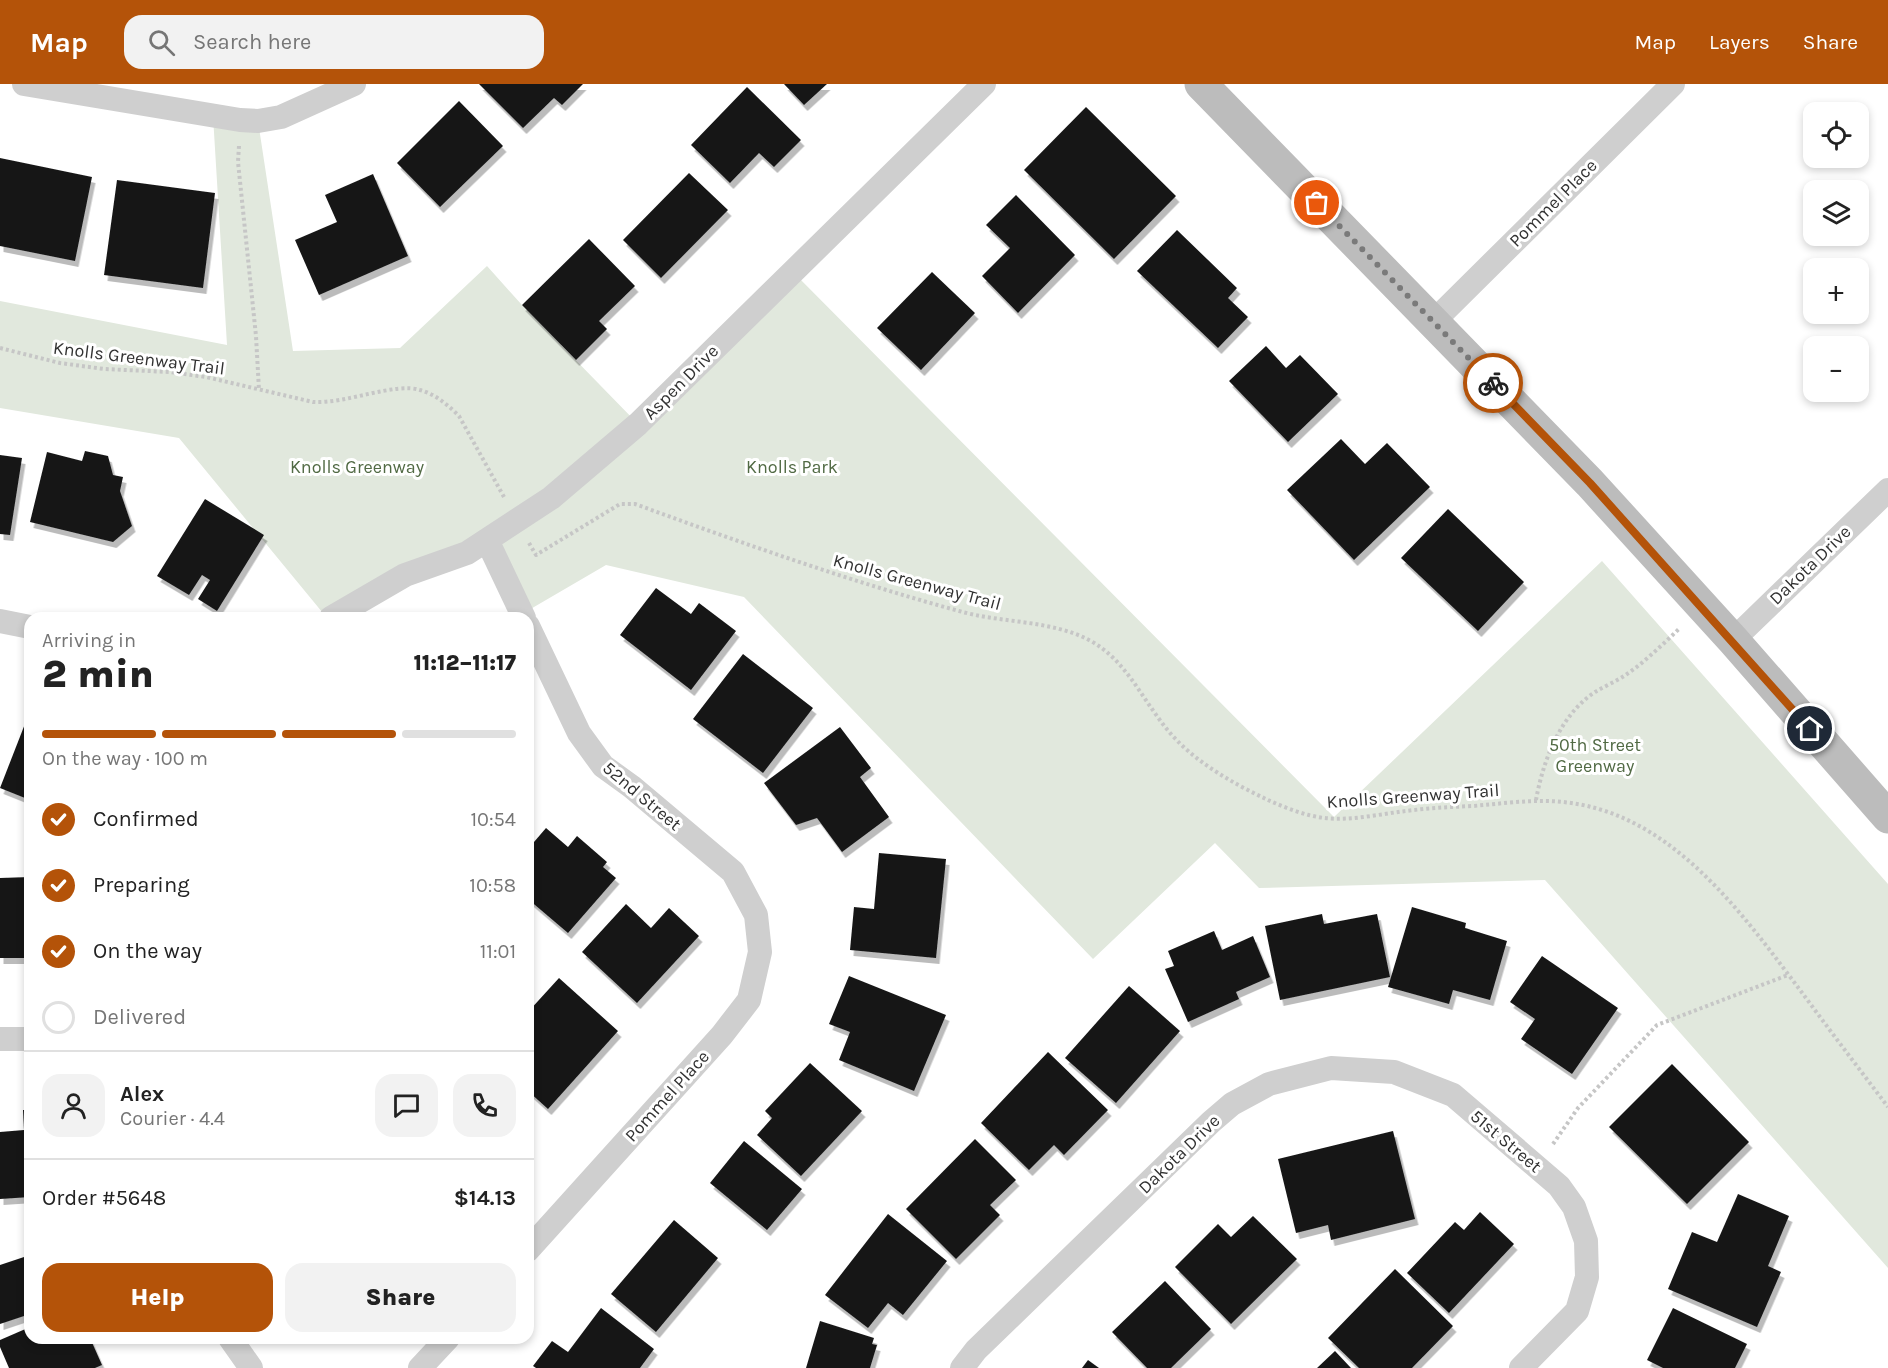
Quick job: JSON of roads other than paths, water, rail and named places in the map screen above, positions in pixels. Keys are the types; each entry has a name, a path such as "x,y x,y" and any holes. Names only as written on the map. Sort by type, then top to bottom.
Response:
{"main road":[{"path":"1201,84 1590,483 1733,640 1888,817"}],"street":[{"path":"24,84 240,120 258,121 281,117 354,84"},
{"name":"Aspen Drive","path":"341,612 405,575 467,553 551,498 638,424 984,84"},
{"name":"Pommel Place","path":"1433,322 1673,84"},
{"name":"Dakota Drive","path":"1733,640 1888,490"},
{"path":"487,540 521,612"},
{"path":"0,621 24,626"},
{"name":"52nd Street","path":"534,639 579,733 603,766 733,872 756,915 756,920"},
{"name":"Pommel Place","path":"534,1243 722,1035 749,1000 760,952 756,920"},
{"path":"0,1039 24,1039"},
{"name":"Dakota Drive","path":"962,1368 976,1350 1232,1104 1269,1084 1331,1068 1394,1072 1453,1095"},
{"name":"51st Street","path":"1453,1095 1559,1186 1575,1208 1586,1241 1587,1276 1577,1311 1521,1368"},
{"path":"234,1344 251,1368"},
{"path":"420,1368 442,1344"}],"park label":[{"name":"Knolls Greenway","path":"357,467"},
{"name":"Knolls Park","path":"792,467"},
{"name":"50th Street Greenway","path":"1595,755"}]}
